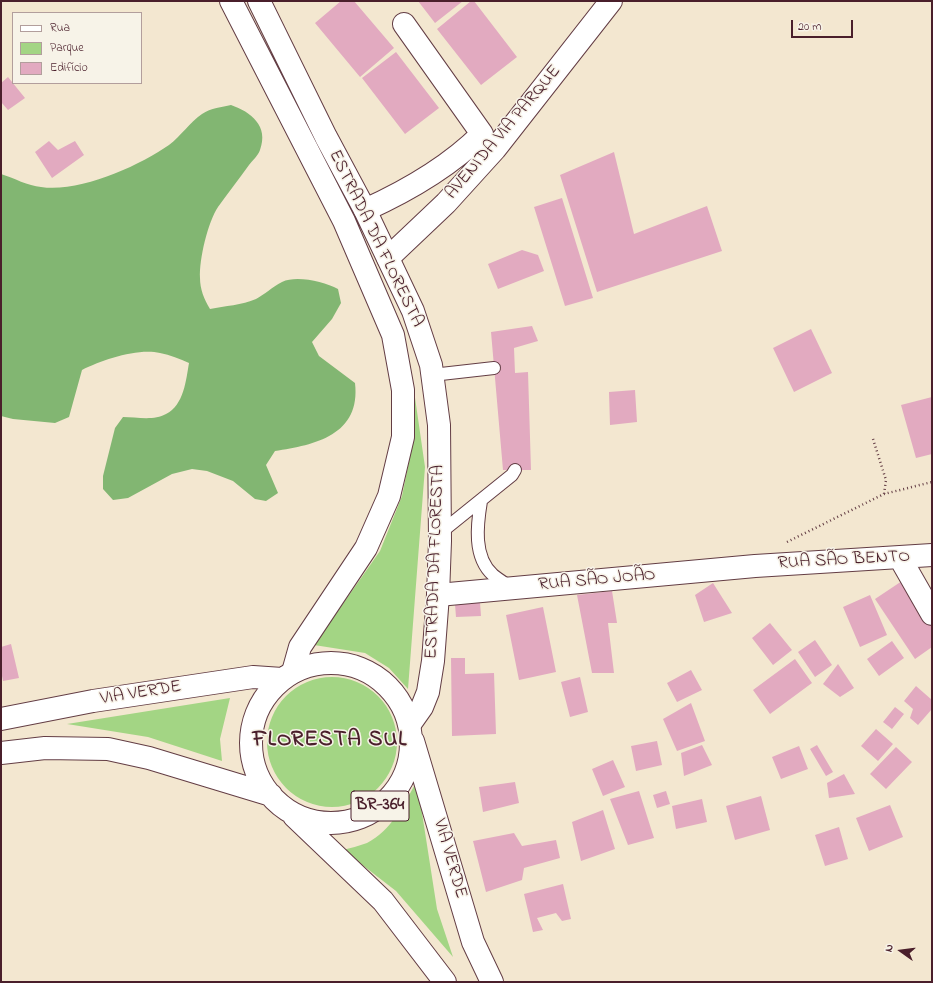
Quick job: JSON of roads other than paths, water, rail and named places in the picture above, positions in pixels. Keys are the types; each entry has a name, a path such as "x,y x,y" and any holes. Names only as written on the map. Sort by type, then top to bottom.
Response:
{"main road":[{"name":"ESTRADA DA FLORESTA","path":"231,1 344,220 393,335 403,390 403,437 389,496 366,548 300,647 287,675"},
{"name":"ESTRADA DA FLORESTA","path":"260,1 326,137 365,210 414,310 432,375 439,424 440,533 438,595 433,660 428,692 410,730"},
{"name":"AVENIDA VIA PARQUE","path":"388,258 446,203 488,141 611,1"},
{"path":"365,210 392,198 463,153 488,141 404,24"},
{"name":"RUA SÃO BENTO","path":"755,566 932,555"},
{"path":"900,558 932,614"},
{"name":"RUA SÃO JOÃO","path":"438,595 755,566"},
{"name":"BR-364","path":"289,811 312,821 338,823 362,817 384,803 400,784 409,760 410,730 398,697 377,676 350,664 320,662 287,675 267,694 257,713 251,735 252,756 259,777 270,795 289,811 383,901 445,982"},
{"name":"VIA VERDE","path":"1,719 94,701 253,677 287,675"},
{"name":"VIA VERDE","path":"410,730 473,942 492,982"},
{"name":"BR-364","path":"1,754 45,748 108,749 149,758 270,795"}],"lane":[{"path":"432,375 494,368"},
{"path":"440,533 512,475 515,470"},
{"path":"481,501 477,522 478,544 483,559 492,574 512,588"}],"district":[{"name":"FLORESTA SUL","path":"330,741"}]}
